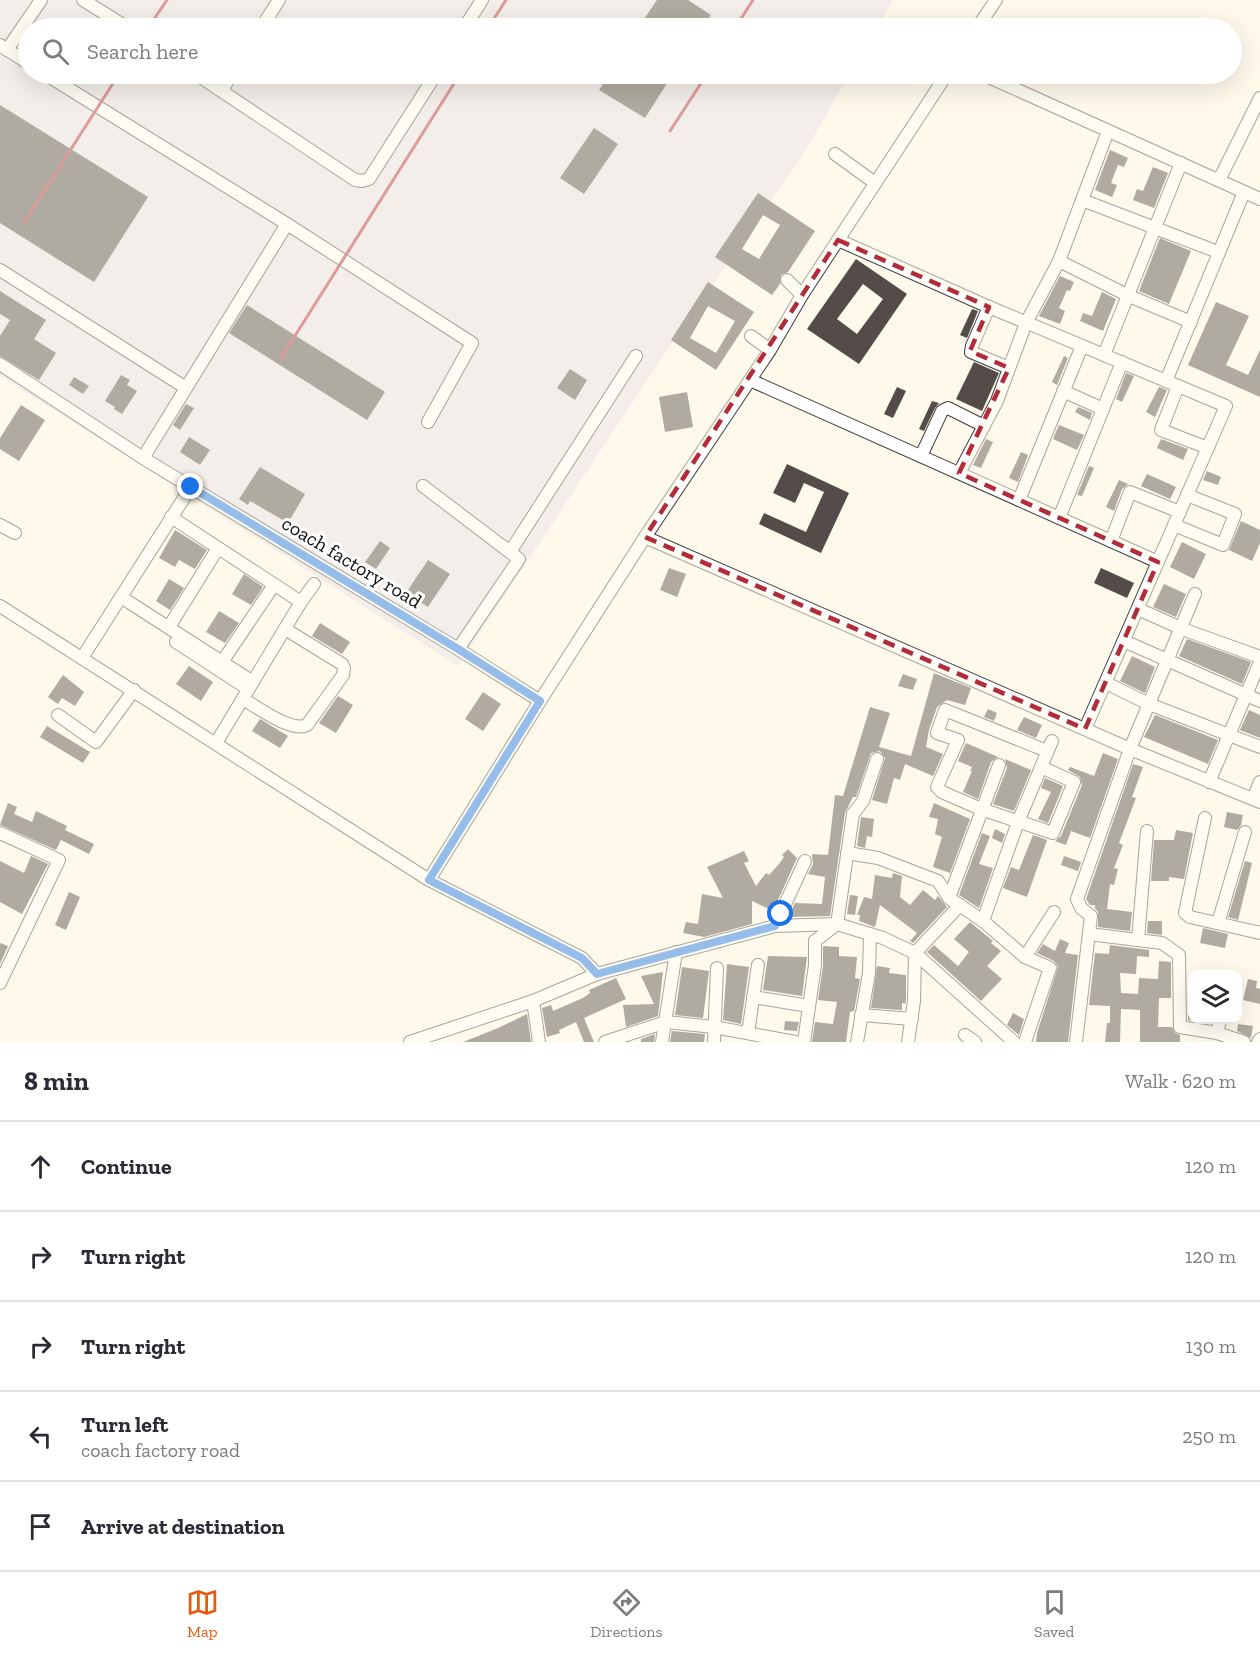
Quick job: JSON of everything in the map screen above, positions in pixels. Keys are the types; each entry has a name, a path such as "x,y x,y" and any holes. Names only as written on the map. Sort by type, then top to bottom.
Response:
{"street":[{"path":"27,18 41,0"},
{"path":"84,0 112,18"},
{"path":"267,18 279,0"},
{"path":"470,18 482,0"},
{"path":"984,18 996,0"},
{"path":"18,29 4,47 18,56"},
{"path":"61,84 287,224 472,344 428,422"},
{"path":"212,84 355,180 362,181 369,179 429,84"},
{"path":"222,90 226,84"},
{"path":"429,880 645,537 770,350 802,295 940,84"},
{"path":"1004,84 1260,199"},
{"path":"1219,180 1260,98"},
{"path":"959,473 997,401 1026,322 1059,261 1108,131"},
{"path":"835,154 875,183"},
{"path":"1104,355 1181,163"},
{"path":"1208,448 1161,430 1191,322 1218,252 1245,192"},
{"path":"1082,200 1218,252"},
{"path":"143,458 287,224"},
{"path":"838,240 989,307 1226,406 1085,729"},
{"path":"1059,261 1129,296 1191,322"},
{"path":"0,270 186,388"},
{"path":"787,280 802,295"},
{"path":"989,307 971,352 1010,368"},
{"path":"751,336 770,350"},
{"path":"1019,500 1082,346"},
{"path":"510,552 636,356"},
{"path":"1059,518 1122,363"},
{"name":"coach factory road","path":"0,364 143,458 540,701"},
{"path":"750,380 1158,562"},
{"path":"1063,391 1103,409"},
{"path":"921,456 942,411 948,408 984,426"},
{"path":"423,486 519,559 458,649"},
{"path":"1111,541 1130,492 1180,512"},
{"path":"1174,525 1223,545 1235,514 1187,495"},
{"path":"82,658 184,498"},
{"path":"171,517 301,602"},
{"path":"0,525 15,533"},
{"path":"645,537 1209,782 1256,800 1260,782"},
{"path":"169,627 218,548"},
{"path":"216,743 314,584"},
{"path":"222,662 274,585"},
{"path":"1076,1042 1091,915 1081,908 1077,898 1130,749 1196,594"},
{"path":"119,600 169,627 222,662 248,690"},
{"path":"119,600 248,690 292,727 302,727 306,725 343,675 344,668 342,664 285,628"},
{"path":"0,606 429,880 582,958 597,974"},
{"path":"1138,609 1180,628 1260,657"},
{"path":"1124,641 1260,700"},
{"path":"1209,782 1260,662"},
{"path":"1106,683 1149,704 1260,747"},
{"path":"58,715 96,742 134,690"},
{"path":"983,921 1018,822 1049,746 945,710 937,733 958,740 937,787 942,792 981,809 1018,822 1051,834 1054,832 1074,782 1041,767"},
{"path":"815,941 837,924 854,814 863,801 877,759"},
{"path":"949,898 999,765"},
{"path":"1205,818 1185,913 1190,917 1260,933"},
{"path":"1138,940 1147,831"},
{"path":"1218,923 1245,832"},
{"path":"0,833 59,860 0,984"},
{"path":"847,853 878,858 938,881 949,898 983,921 1025,957 1050,968 1025,1042"},
{"path":"775,926 805,861"},
{"path":"908,1042 912,1019 915,953 960,905"},
{"path":"1025,957 1054,912"},
{"path":"781,914 815,941"},
{"path":"410,1042 532,1001 597,974 676,952 775,926 837,924 870,934 915,953 1014,1042"},
{"path":"857,1042 869,973 870,934"},
{"path":"1089,934 1162,943 1179,955 1180,1027 1217,1033 1244,1042"},
{"path":"804,1042 815,965 815,941"},
{"path":"662,1042 676,952"},
{"path":"748,1033 758,965"},
{"path":"714,1042 717,968"},
{"path":"753,997 809,1006"},
{"path":"532,1001 539,1042"},
{"path":"861,1015 912,1019"},
{"path":"605,1042 666,1022 714,1027 795,1042"},
{"path":"1217,1033 1219,1024"}],"highlighted area":[{"path":"838,240 989,307 970,351 1009,368 959,473 1158,562 1085,729 645,537"}],"shaded area":[{"path":"0,0 893,0 882,18 18,18 18,84 844,84 801,158 668,349 458,666 0,376"}],"building":[{"path":"657,0 688,0 711,15 709,18 645,18"},
{"path":"603,84 667,84 645,118 599,90"},
{"path":"0,105 148,197 94,282 0,223"},
{"path":"594,128 618,144 584,194 560,178"},
{"path":"1110,150 1128,158 1124,167 1118,165 1111,183 1117,185 1112,197 1095,190"},
{"path":"1153,167 1168,173 1154,208 1133,200 1137,189 1143,191"},
{"path":"758,193 815,231 788,272 781,275 780,284 772,295 715,257","holes":["763,215 780,225 759,259 742,249"]},
{"path":"1160,238 1191,251 1169,304 1139,291"},
{"path":"856,259 907,294 859,364 807,329","holes":["863,284 883,299 857,334 837,319"]},
{"path":"1060,276 1074,282 1070,291 1067,290 1059,308 1065,311 1060,324 1039,316"},
{"path":"708,282 754,312 716,370 671,340","holes":["708,306 735,321 716,353 690,338"]},
{"path":"0,291 46,320 34,339 56,353 39,380 0,356 0,336 10,320 0,314"},
{"path":"1102,292 1116,299 1103,331 1080,321 1083,313 1092,316"},
{"path":"1216,302 1249,316 1226,365 1248,375 1260,350 1260,397 1188,365"},
{"path":"247,305 385,392 367,420 229,333"},
{"path":"972,309 978,311 967,338 960,335"},
{"path":"1064,356 1068,358 1057,385 1052,382"},
{"path":"974,362 999,373 982,411 956,399"},
{"path":"570,369 587,380 575,400 557,388"},
{"path":"1126,373 1134,376 1122,402 1116,399"},
{"path":"121,375 130,380 127,385 137,391 122,414 105,401"},
{"path":"74,377 89,386 83,394 69,385"},
{"path":"897,387 906,391 893,418 884,414"},
{"path":"1159,387 1167,390 1155,417 1146,412"},
{"path":"687,392 693,427 665,432 659,397"},
{"path":"932,401 939,403 924,431 919,429"},
{"path":"186,404 194,408 180,430 173,425"},
{"path":"21,405 45,420 19,461 0,449 0,438"},
{"path":"1078,407 1092,413 1090,420 1075,412"},
{"path":"1059,425 1084,435 1077,450 1053,439"},
{"path":"189,437 210,450 200,465 180,452"},
{"path":"986,439 993,442 981,468 973,465"},
{"path":"1161,439 1188,449 1183,460 1157,448"},
{"path":"1021,452 1028,455 1018,482 1009,478"},
{"path":"787,464 849,493 821,553 759,524 764,513 806,532 824,492 804,483 795,503 773,493"},
{"path":"1089,466 1094,468 1082,496 1077,495"},
{"path":"260,467 305,494 288,523 250,501 248,505 239,499"},
{"path":"1207,471 1221,477 1218,485 1203,480"},
{"path":"1147,474 1176,487 1170,499 1141,486"},
{"path":"1119,480 1128,484 1122,489 1114,511 1106,507"},
{"path":"1241,521 1260,530 1260,543 1252,561 1229,550"},
{"path":"175,530 207,550 195,569 179,560 175,567 159,558"},
{"path":"380,541 390,548 376,569 365,562"},
{"path":"1182,542 1206,554 1194,579 1170,567"},
{"path":"428,560 450,574 428,607 406,593"},
{"path":"669,568 686,574 677,597 660,590"},
{"path":"1101,568 1134,583 1127,598 1094,583"},
{"path":"244,574 263,587 251,605 232,594"},
{"path":"169,579 184,588 170,610 156,601"},
{"path":"1164,584 1186,594 1176,617 1153,607"},
{"path":"219,611 239,623 225,643 206,632"},
{"path":"320,623 350,642 342,654 312,636"},
{"path":"1187,639 1251,662 1242,684 1179,656"},
{"path":"1132,656 1155,667 1145,693 1120,681"},
{"path":"189,666 213,682 201,701 176,684"},
{"path":"934,673 971,688 965,705 947,700 937,707 926,747 943,754 933,776 905,764 900,780 894,778 887,804 872,800 885,758 880,751 871,753 856,797 853,797 845,813 830,916 788,917 795,903 822,904 825,877 808,874 813,864 812,854 828,855 835,795 843,796 870,707 890,713 879,747 911,756"},
{"path":"903,674 917,679 913,690 898,686"},
{"path":"63,675 84,692 75,706 62,698 58,704 48,697"},
{"path":"483,692 501,704 483,731 465,719"},
{"path":"338,696 353,705 336,733 319,723"},
{"path":"988,709 997,713 994,721 984,717"},
{"path":"1249,710 1260,715 1260,738 1240,730"},
{"path":"1155,715 1218,740 1208,764 1144,737"},
{"path":"1024,717 1042,725 1036,738 1017,730"},
{"path":"260,719 288,736 280,748 252,731"},
{"path":"47,726 90,752 83,763 40,737"},
{"path":"966,743 998,757 991,762 978,799 963,792 972,771 970,771 972,767 958,761"},
{"path":"1103,753 1118,759 1090,838 1071,831 1066,845 1055,841 1061,836 1082,785 1080,777 1068,770 1070,767 1094,776"},
{"path":"1005,759 1031,770 1014,811 993,804 1007,768"},
{"path":"1133,764 1143,767 1132,797 1136,798 1119,843 1123,845 1114,868 1118,869 1114,885 1110,884 1107,909 1132,912 1130,931 1098,927 1098,912 1095,905 1090,905 1086,899"},
{"path":"1045,778 1063,786 1048,823 1038,819 1051,792 1041,788"},
{"path":"8,803 17,807 14,814 32,822 36,811 67,826 65,830 94,844 89,854 61,840 56,850 0,825"},
{"path":"934,803 970,819 950,873 933,867 942,837 935,834 938,819 929,817"},
{"path":"1227,812 1243,815 1241,825 1237,830 1224,827"},
{"path":"861,817 874,819 872,837 867,836 865,848 857,846"},
{"path":"995,829 1005,834 1002,843 992,838"},
{"path":"1176,830 1193,833 1184,879 1169,877 1169,881 1151,881 1154,840 1174,840"},
{"path":"982,833 990,836 979,864 993,868 979,908 959,895"},
{"path":"1033,835 1047,840 1027,897 1003,888 1011,867 1019,870"},
{"path":"788,849 797,858 773,911 752,901 752,924 704,937 683,933 686,922 698,924 702,894 723,898 707,867 744,851 749,861 744,863 756,886 766,873 769,875 779,864 784,857 782,855"},
{"path":"31,856 48,864 22,914 0,902 0,861 24,873"},
{"path":"1064,856 1081,862 1078,871 1061,865"},
{"path":"1245,861 1252,863 1238,920 1228,917"},
{"path":"893,873 902,876 900,897 910,905 923,890 935,900 938,896 947,907 913,943 910,941 917,933 880,905 875,927 859,921 860,915 857,915 864,897 872,899 875,875 892,878"},
{"path":"69,892 80,897 66,930 55,925"},
{"path":"850,895 858,896 855,915 847,914"},
{"path":"1148,921 1162,921 1162,935 1147,933"},
{"path":"970,922 993,941 991,943 1001,951 987,966 1002,979 981,1001 927,952 934,945 958,966 969,952 954,939"},
{"path":"1203,928 1228,934 1225,948 1200,943"},
{"path":"1060,939 1069,943 1065,953 1078,955 1068,1042 1036,1042 1058,967 1054,961 1037,953 1043,944 1055,951"},
{"path":"0,943 8,946 0,964"},
{"path":"1110,945 1149,950 1149,957 1137,956 1136,974 1120,973 1121,993 1138,994 1139,978 1158,979 1159,961 1171,962 1171,998 1159,998 1158,1027 1172,1027 1175,1033 1180,1035 1180,1042 1140,1042 1140,1010 1121,1009 1120,1042 1105,1042 1107,1023 1110,1023 1110,1006 1089,1005 1095,953 1109,954"},
{"path":"823,946 839,947 839,956 857,957 855,978 860,979 854,1011 850,1012 846,1042 812,1042 815,1022 833,1024 837,1002 818,1000 823,966"},
{"path":"768,956 807,957 802,996 763,990"},
{"path":"727,964 749,967 741,1024 723,1020"},
{"path":"877,966 890,968 889,973 906,975 906,1000 905,1004 902,1003 902,1010 871,1008"},
{"path":"682,967 709,971 703,1018 675,1015"},
{"path":"663,972 658,1016 626,1027 623,1005 654,1004 641,976"},
{"path":"616,978 626,999 584,1018 594,1042 584,1042 576,1022 559,1030 560,1033 547,1037 542,1008 551,1005 553,1011 583,998 590,993 589,990"},
{"path":"1248,979 1257,981 1256,988 1260,989 1260,1004 1243,1000"},
{"path":"1013,1013 1024,1019 1019,1035 1007,1025"},
{"path":"527,1014 531,1042 463,1042 498,1028"},
{"path":"785,1021 799,1022 797,1031 784,1030"},
{"path":"1238,1024 1253,1026 1251,1038 1237,1031"},
{"path":"672,1031 705,1034 704,1042 670,1042"},
{"path":"655,1034 654,1042 641,1042 641,1039"}],"railway":[{"path":"155,18 167,0"},
{"path":"494,18 506,0"},
{"path":"741,18 753,0"},
{"path":"25,221 113,84"},
{"path":"281,358 454,84"},
{"path":"670,131 701,84"}],"route":[{"path":"191,487 540,701 429,880 582,958 597,974 775,926 781,914"}]}
